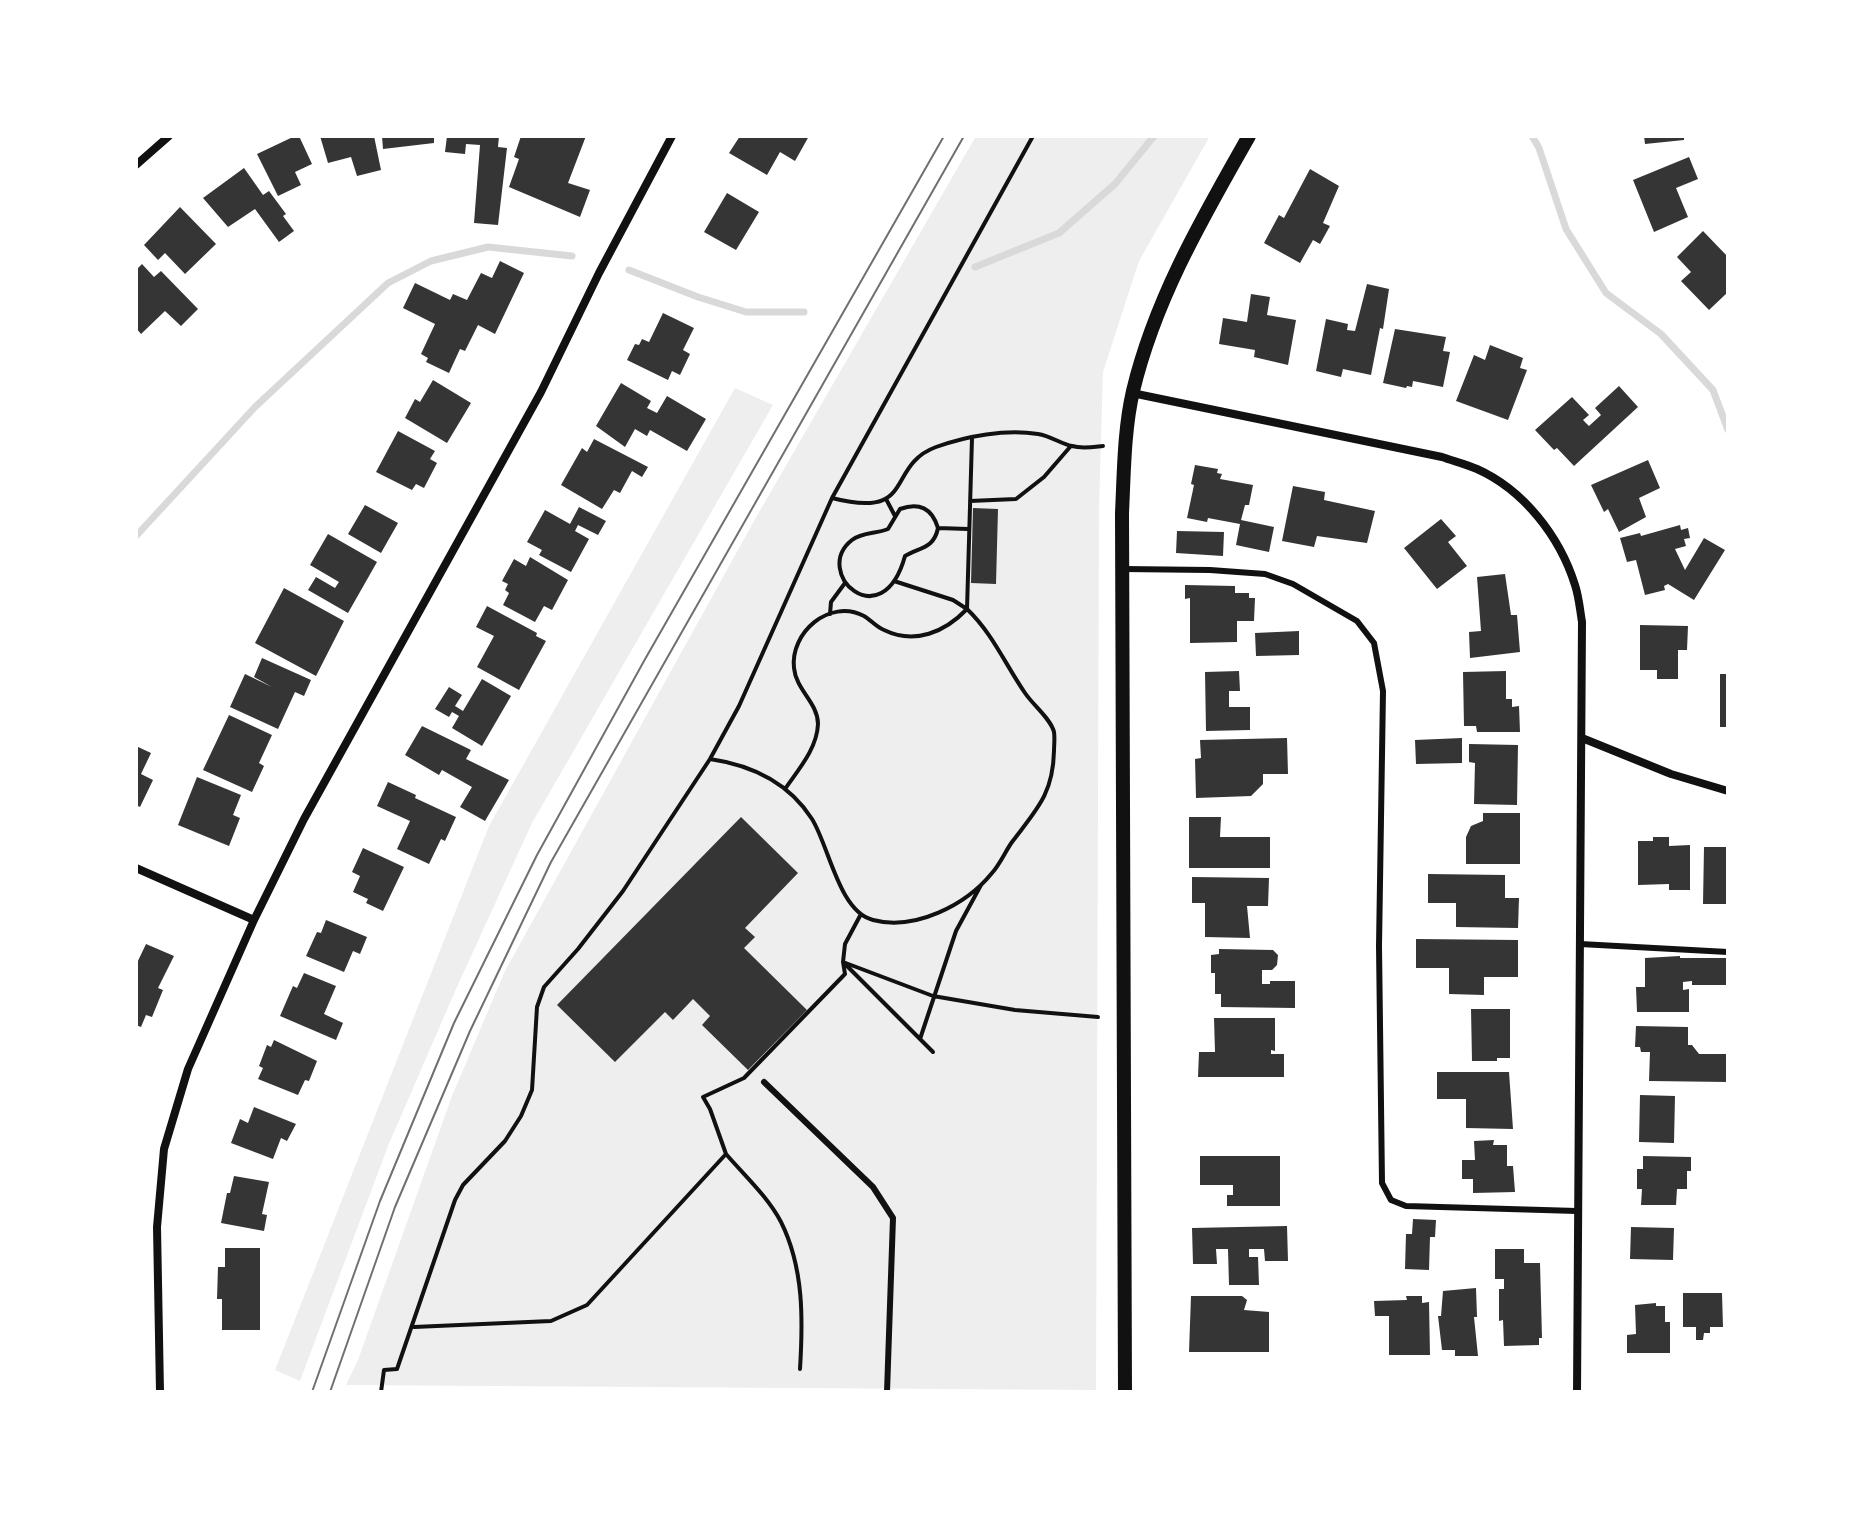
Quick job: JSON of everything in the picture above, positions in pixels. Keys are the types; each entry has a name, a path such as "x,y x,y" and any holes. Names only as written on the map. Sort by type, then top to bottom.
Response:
{"street":[{"path":"136,165 169,136"},
{"path":"160,1392 157,1227 164,1149 188,1069 254,920 304,819 541,392 599,273 672,136"},
{"path":"1125,1392 1123,569 1126,438 1132,393 1149,334 1175,271 1249,136"},
{"path":"1132,393 1442,457 1479,469 1512,491 1541,519 1559,547 1576,586 1582,622 1577,1392"},
{"path":"1582,738 1671,774 1728,791"},
{"path":"136,868 254,920"}],"lane":[{"path":"1123,569 1265,574 1293,584 1357,621 1374,643 1383,691 1379,946 1382,1183 1391,1200 1406,1206 1577,1211"},
{"path":"1580,944 1728,952"},
{"path":"764,1082 873,1187 893,1218 887,1392"}],"path":[{"path":"381,1392 384,1370 397,1369 455,1200 463,1185 505,1141 521,1116 532,1090 537,1007 544,987 623,891 710,759 739,706 832,498 1033,136"},
{"path":"832,498 857,504 886,499 901,484 917,458 939,446 997,433 1040,434 1057,438 1070,446 1103,446"},
{"path":"785,789 810,752 817,735 818,720 797,682 794,658 797,645 809,626 830,614 855,613 889,633 914,637 937,632 954,622 967,609 972,438"},
{"path":"970,501 1016,499 1044,477 1070,446"},
{"path":"886,499 895,516"},
{"path":"918,506 928,510 938,528 936,539 928,547 905,556 899,575 887,589 864,596 845,583 840,569 841,556 849,542 859,536 888,529 900,509 918,506"},
{"path":"938,528 968,529"},
{"path":"710,759 757,771 785,789 810,817 825,844 845,895 861,914 871,920 893,923 924,918 954,904 982,883 1040,806 1053,774 1054,731 1024,691 982,623 953,600 894,581"},
{"path":"830,614 831,602 845,583"},
{"path":"920,1039 956,931 982,883"},
{"path":"800,1369 803,1305 791,1250 768,1202 726,1154 703,1097 744,1078 845,974 845,944 861,914"},
{"path":"843,962 933,996 1015,1010 1098,1017"},
{"path":"843,962 933,1052"},
{"path":"413,1327 551,1321 587,1305 726,1154"}],"shaded area":[{"path":"976,136 1210,136 1139,261 1103,372 1099,508 1096,1390 346,1385 358,1360 452,1096 505,971 754,521"},
{"path":"735,388 773,405 532,823 388,1146 300,1381 275,1370 489,826"}],"building":[{"path":"299,136 312,164 295,172 301,185 278,196 257,154"},
{"path":"320,136 374,136 381,170 357,176 351,157 328,163"},
{"path":"382,136 434,136 434,143 383,149"},
{"path":"447,136 499,136 498,147 507,148 498,225 474,223 480,145 466,144 465,154 445,152"},
{"path":"521,136 586,136 568,183 590,190 580,217 509,187 519,159 514,157"},
{"path":"740,136 809,136 795,161 780,152 767,175 729,153"},
{"path":"1644,136 1684,136 1684,140 1645,144"},
{"path":"1689,157 1698,179 1676,188 1688,217 1654,232 1633,180"},
{"path":"244,168 263,195 269,191 286,214 283,216 294,231 279,242 255,209 228,227 203,198"},
{"path":"1310,169 1339,186 1323,223 1330,226 1320,244 1313,240 1300,263 1264,243 1279,215 1284,218"},
{"path":"727,193 759,212 736,250 704,232"},
{"path":"180,207 216,244 185,274 165,253 158,260 144,245"},
{"path":"1703,231 1728,257 1728,292 1709,310 1681,281 1691,272 1677,257"},
{"path":"500,261 524,273 495,334 478,325 465,351 460,349 449,373 426,362 428,358 421,354 435,324 403,308 415,283 450,300 453,294 467,300 481,273 492,278"},
{"path":"142,264 154,277 161,271 198,309 181,326 165,311 141,334 136,328 136,270"},
{"path":"1367,284 1389,289 1371,375 1343,369 1341,377 1316,371 1326,319 1348,324 1347,330 1355,331"},
{"path":"1251,294 1270,297 1267,315 1296,320 1288,365 1254,357 1255,350 1219,344 1223,318 1247,322"},
{"path":"663,313 694,328 683,350 690,354 680,375 672,371 668,380 627,360 635,344 639,345 642,339 649,342"},
{"path":"1395,329 1446,337 1443,351 1450,352 1443,387 1413,381 1412,387 1406,388 1383,383"},
{"path":"1490,345 1523,358 1520,368 1527,370 1508,420 1456,401 1474,355 1485,360"},
{"path":"433,380 471,403 447,443 405,418 415,399 420,402"},
{"path":"621,383 651,401 647,408 657,413 667,396 706,419 687,451 650,430 647,436 635,429 625,447 596,426"},
{"path":"1619,386 1638,407 1574,466 1535,430 1572,397 1589,415 1583,420 1589,426 1601,415 1595,408"},
{"path":"398,431 435,451 430,459 437,463 424,488 416,484 412,490 376,472"},
{"path":"594,439 648,467 642,477 632,471 620,493 614,490 602,509 561,485 582,448 587,452"},
{"path":"1648,460 1660,488 1639,498 1646,517 1619,532 1608,509 1604,512 1591,485"},
{"path":"1195,465 1218,469 1217,473 1222,474 1220,479 1253,485 1249,505 1245,505 1241,520 1274,527 1269,552 1236,545 1240,524 1187,518"},
{"path":"1293,486 1325,492 1324,500 1375,511 1367,543 1317,536 1314,547 1282,541"},
{"path":"365,505 398,523 381,553 348,534"},
{"path":"579,507 606,521 598,535 578,525 575,531 589,539 571,572 539,555 542,550 527,542 545,510 570,524"},
{"path":"973,508 998,509 996,584 971,583"},
{"path":"1441,519 1456,536 1448,542 1467,566 1437,589 1404,548"},
{"path":"1680,525 1681,530 1688,528 1690,538 1684,539 1686,546 1675,549 1685,570 1704,538 1725,550 1694,600 1668,584 1664,586 1665,590 1645,595 1636,560 1627,562 1620,538 1640,533 1641,536"},
{"path":"1177,531 1224,532 1223,556 1176,553"},
{"path":"328,534 377,562 348,613 308,590 316,577 335,588 339,582 310,565"},
{"path":"530,557 568,580 552,610 544,606 535,622 503,605 509,593 505,590 508,584 502,581 514,559 526,566"},
{"path":"1505,574 1511,615 1517,615 1520,652 1470,658 1469,632 1481,631 1477,577"},
{"path":"1185,585 1235,586 1235,593 1249,593 1249,598 1255,598 1254,621 1237,621 1237,642 1190,643 1190,598 1185,599"},
{"path":"284,588 344,621 316,676 255,643"},
{"path":"487,606 546,641 519,690 477,667 494,636 476,627"},
{"path":"1640,625 1688,626 1687,650 1678,650 1678,679 1657,679 1657,670 1640,670"},
{"path":"1299,631 1299,655 1256,656 1255,633"},
{"path":"262,658 311,680 304,696 295,692 278,729 230,707 245,674 272,687 254,677"},
{"path":"1239,671 1240,691 1229,691 1229,707 1250,707 1250,730 1206,731 1205,672"},
{"path":"1506,671 1506,699 1512,699 1512,707 1519,706 1520,732 1477,732 1476,726 1464,726 1463,672"},
{"path":"1720,674 1728,674 1728,727 1720,727"},
{"path":"482,679 511,696 482,746 452,728 459,716 452,712 449,717 435,709 449,687 462,695 455,706 463,711"},
{"path":"229,715 272,735 259,763 264,766 252,792 203,770"},
{"path":"422,726 471,750 466,759 509,780 485,821 460,807 472,787 442,770 439,775 405,755"},
{"path":"1287,738 1288,774 1263,774 1263,784 1251,796 1196,798 1195,759 1201,758 1200,740"},
{"path":"1462,738 1462,763 1416,764 1415,740"},
{"path":"1469,744 1518,745 1517,805 1474,804 1475,763 1469,762"},
{"path":"136,746 151,753 141,774 153,780 140,807 136,805"},
{"path":"197,777 241,795 233,815 240,818 229,846 178,825"},
{"path":"388,782 456,817 445,841 441,839 429,864 397,849 410,821 377,806"},
{"path":"1483,813 1520,813 1520,864 1466,864 1466,837 1471,826 1483,821"},
{"path":"741,817 798,873 745,928 755,937 744,948 807,1010 748,1070 702,1025 710,1016 693,999 673,1020 665,1012 615,1062 557,1005"},
{"path":"1189,817 1221,817 1220,837 1270,837 1270,868 1189,868"},
{"path":"1653,837 1669,837 1669,846 1690,845 1690,890 1669,890 1669,884 1638,885 1638,841 1653,841"},
{"path":"1704,847 1728,847 1728,904 1703,904"},
{"path":"363,848 404,867 383,911 353,892 360,876 352,872"},
{"path":"1428,874 1505,875 1505,898 1519,898 1518,928 1456,927 1456,903 1428,903"},
{"path":"1192,877 1269,878 1268,906 1247,906 1250,938 1205,937 1205,903 1192,903"},
{"path":"326,920 367,937 360,954 353,951 344,972 306,956"},
{"path":"1416,939 1518,940 1518,977 1484,977 1484,995 1449,994 1449,968 1416,968"},
{"path":"146,944 174,956 158,988 163,990 152,1017 146,1015 141,1027 136,1025 136,965"},
{"path":"1219,949 1273,950 1278,955 1277,965 1272,970 1262,970 1262,984 1295,981 1295,1008 1221,1007 1221,994 1215,994 1215,973 1211,973 1211,955 1219,954"},
{"path":"1645,958 1728,958 1728,985 1683,982 1683,990 1689,989 1689,1012 1637,1012 1636,987 1645,987"},
{"path":"304,973 336,986 324,1014 343,1023 336,1040 280,1016 293,986 297,988"},
{"path":"1471,1009 1510,1009 1510,1058 1472,1061"},
{"path":"1214,1018 1275,1018 1275,1051 1271,1050 1271,1054 1284,1054 1284,1077 1198,1077 1199,1052 1215,1052"},
{"path":"1636,1026 1688,1027 1688,1045 1692,1045 1699,1054 1728,1054 1728,1082 1649,1081 1650,1052 1641,1052 1640,1047 1635,1047"},
{"path":"274,1040 317,1061 309,1081 305,1080 298,1095 258,1079 267,1045 271,1047"},
{"path":"1437,1072 1509,1072 1513,1129 1466,1128 1466,1099 1437,1099"},
{"path":"1640,1095 1675,1096 1674,1143 1639,1142"},
{"path":"254,1107 296,1124 287,1141 281,1138 273,1159 231,1143 240,1119 248,1123"},
{"path":"1494,1140 1493,1145 1507,1145 1507,1166 1513,1166 1515,1192 1473,1193 1473,1179 1462,1179 1462,1160 1475,1160 1474,1141"},
{"path":"1200,1156 1280,1156 1280,1206 1227,1206 1227,1195 1233,1195 1233,1185 1200,1185"},
{"path":"1643,1156 1691,1157 1687,1189 1677,1189 1676,1205 1641,1205 1642,1189 1637,1189 1637,1169 1643,1169"},
{"path":"234,1176 269,1182 262,1214 267,1215 264,1231 221,1223"},
{"path":"1413,1219 1436,1220 1435,1237 1430,1237 1429,1270 1405,1269 1406,1234 1412,1234"},
{"path":"1287,1226 1288,1261 1265,1261 1264,1249 1249,1249 1249,1257 1258,1257 1259,1285 1229,1285 1228,1249 1216,1249 1217,1264 1193,1264 1192,1228"},
{"path":"1631,1227 1674,1228 1673,1260 1630,1259"},
{"path":"225,1248 260,1248 260,1330 222,1330 222,1299 217,1299 218,1267 225,1267"},
{"path":"1495,1249 1524,1249 1524,1263 1540,1263 1542,1338 1539,1338 1539,1345 1504,1346 1503,1320 1499,1321 1499,1289 1504,1289 1504,1279 1495,1279"},
{"path":"1476,1288 1477,1317 1474,1317 1478,1356 1455,1356 1455,1350 1442,1350 1438,1316 1441,1316 1443,1291"},
{"path":"1683,1293 1722,1293 1723,1327 1710,1327 1710,1333 1704,1333 1703,1340 1696,1340 1696,1327 1683,1327"},
{"path":"1191,1296 1242,1296 1247,1300 1244,1310 1269,1312 1269,1352 1189,1352"},
{"path":"1406,1296 1422,1296 1422,1303 1429,1302 1430,1355 1389,1355 1389,1316 1375,1316 1374,1301 1407,1300"},
{"path":"1656,1303 1656,1306 1665,1306 1665,1322 1670,1322 1670,1353 1627,1353 1627,1335 1636,1334 1635,1305"}],"waterway":[{"path":"975,267 1059,233 1115,184 1154,136"},
{"path":"1532,136 1539,148 1566,229 1606,293 1661,334 1713,390 1728,430"},
{"path":"136,536 255,407 388,283 431,261 488,247 572,256"},
{"path":"629,270 746,312 804,312"}],"tram line":[{"path":"312,1392 380,1201 454,1023 537,855 644,661 944,136"},
{"path":"330,1392 395,1207 470,1031 551,862 964,136"}]}
